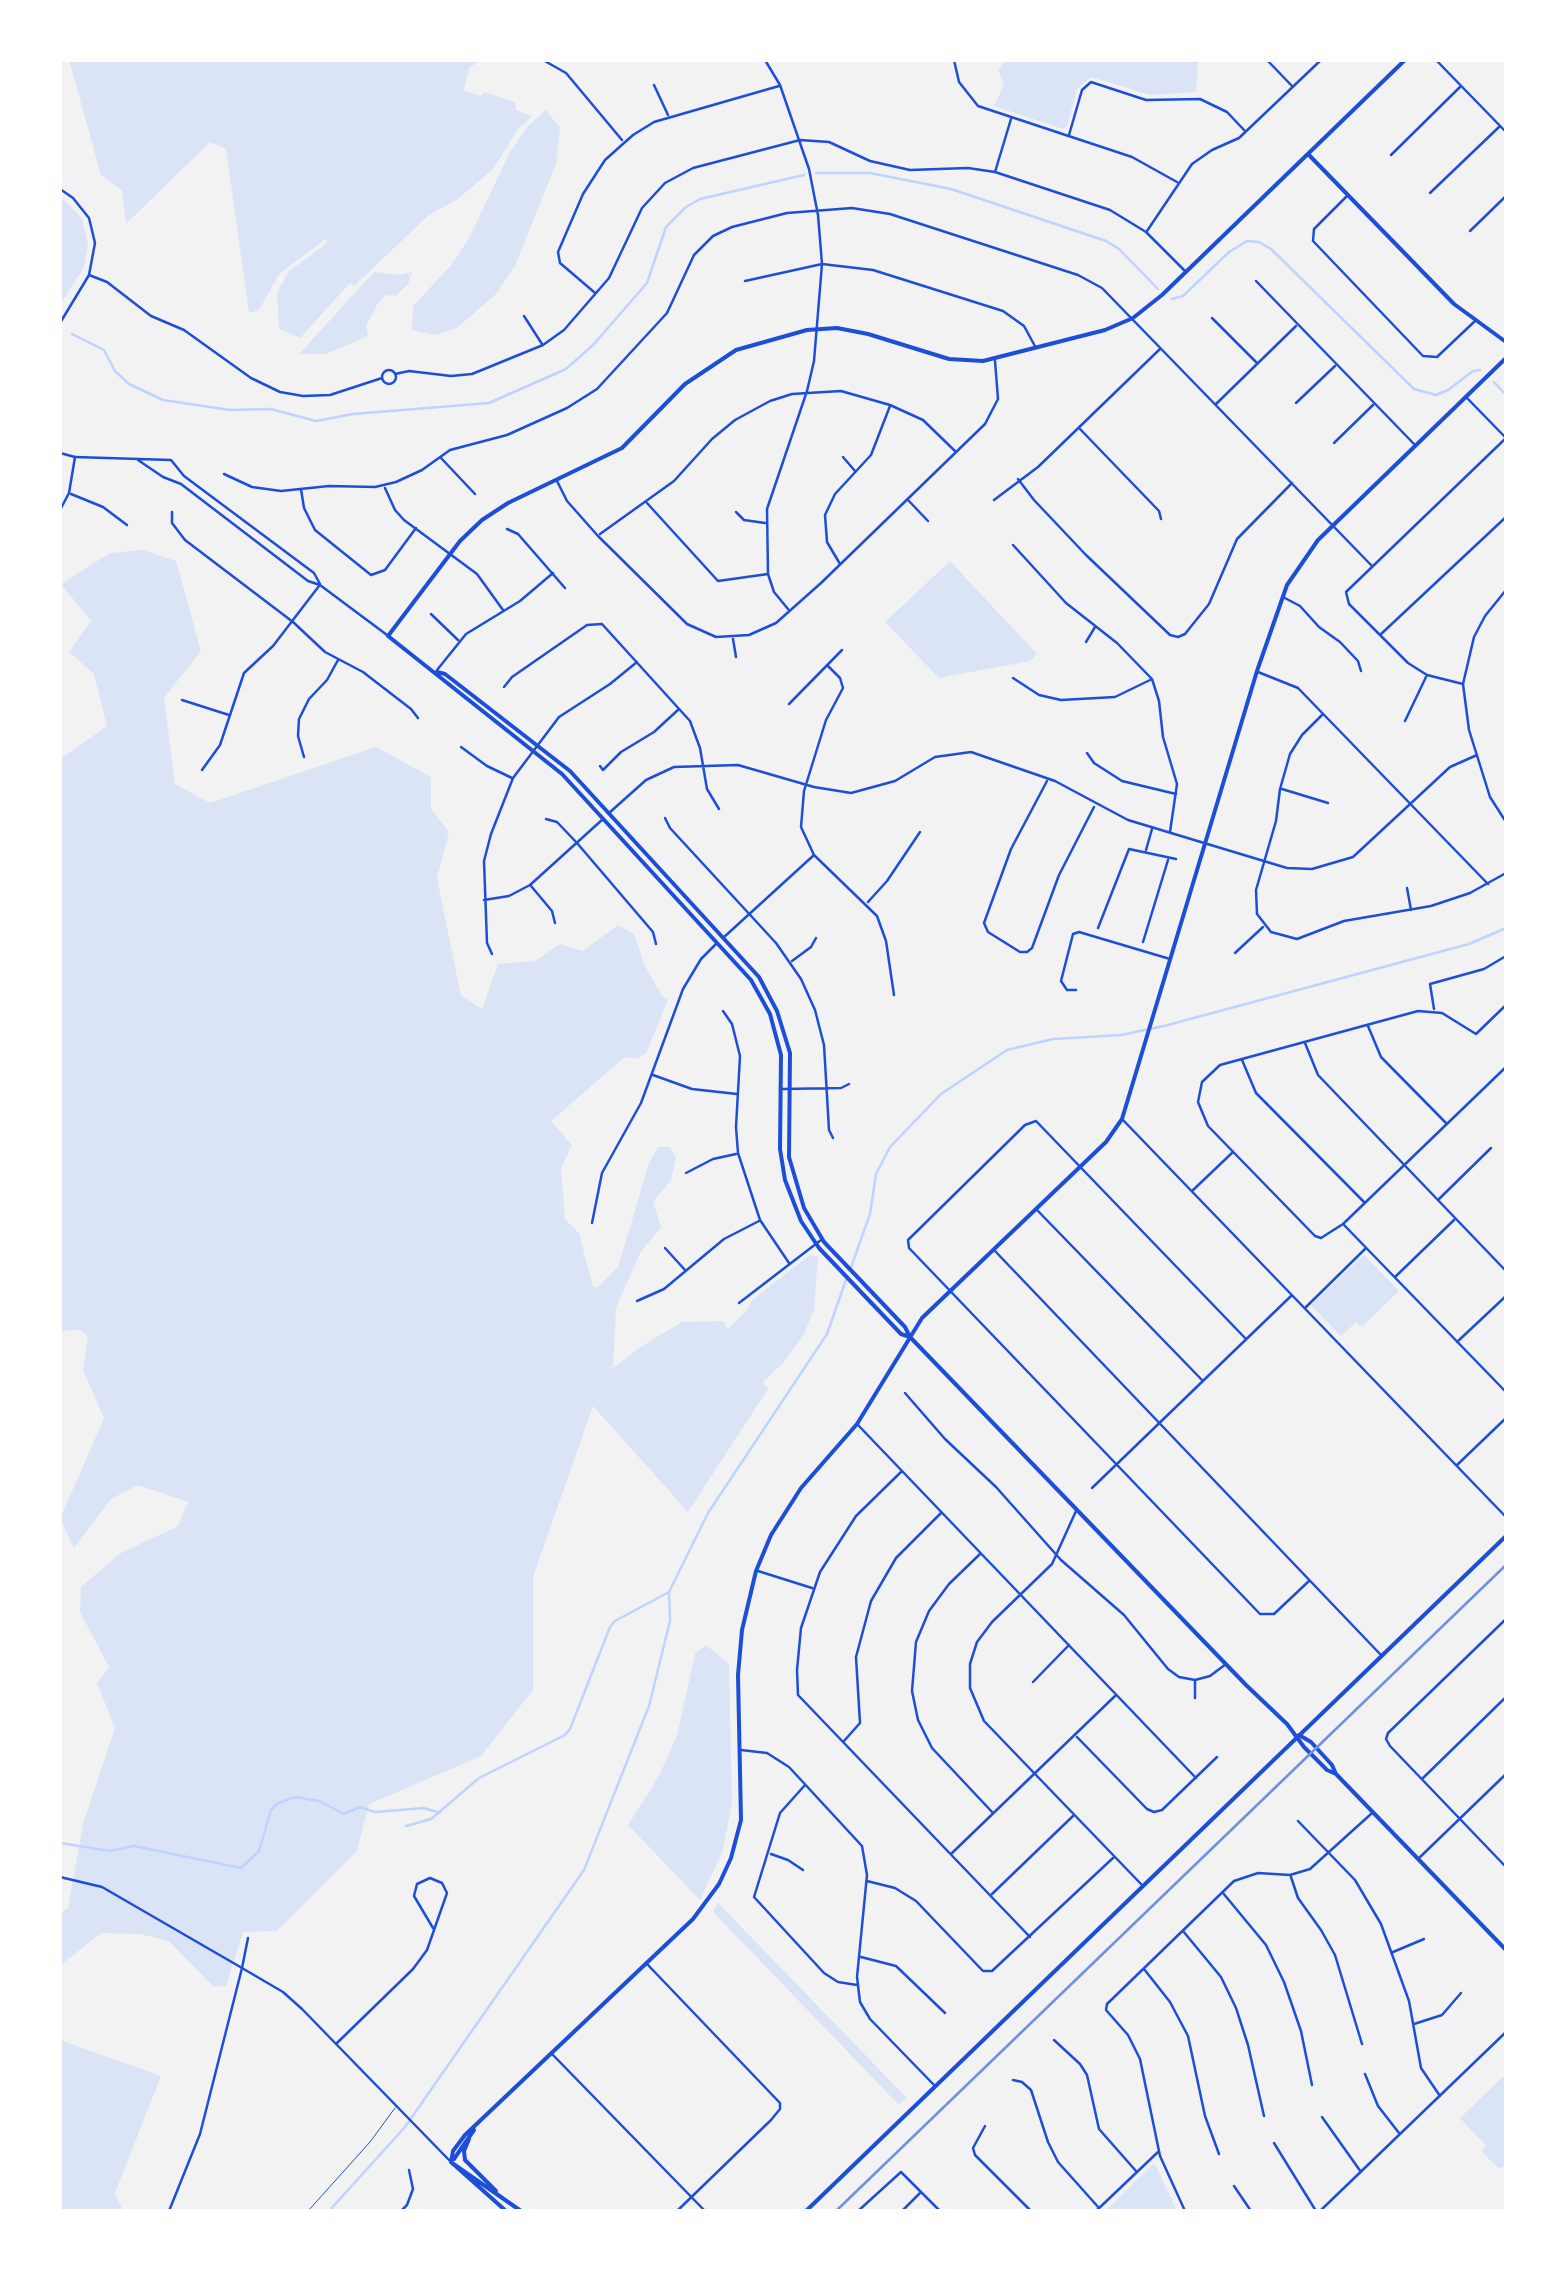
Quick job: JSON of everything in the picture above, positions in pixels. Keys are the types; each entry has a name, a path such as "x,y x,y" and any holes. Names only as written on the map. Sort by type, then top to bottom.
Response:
{"main road":[{"path":"1405,60 1186,272 1132,318 1105,330 995,360 950,359 856,331 819,328 756,342 716,362 686,384 622,448 494,510 450,554 388,636 436,672 445,674 570,772 724,937 758,977 778,1011 790,1053 788,1136 793,1177 808,1217 822,1239 905,1326 910,1338 1298,1735 1304,1747 1336,1774 1506,1950"},
{"path":"1308,154 1454,304 1506,342"},
{"path":"451,2162 453,2151 465,2135 702,1910 725,1872 740,1820 740,1650 745,1611 771,1536 791,1502 857,1424 922,1318 1106,1142 1122,1119 1281,597 1308,552 1506,358"},
{"path":"436,672 440,680 562,774 751,980 770,1014 782,1054 780,1149 785,1180 798,1214 830,1261 901,1334 910,1338"},
{"path":"806,2211 1506,1536"},
{"path":"474,2130 464,2160 520,2211"},
{"path":"451,2162 469,2139"},
{"path":"451,2162 496,2191"},
{"path":"451,2162 506,2211"}],"street":[{"path":"543,60 560,68 574,82 624,142"},
{"path":"765,60 780,85 800,140 817,208 822,264 819,328 807,391 770,497 767,523 768,574 774,592 789,611"},
{"path":"954,60 958,82 971,99 988,110 1142,161 1177,182"},
{"path":"1268,60 1293,87"},
{"path":"1146,232 1177,182 1201,156 1246,132 1321,60"},
{"path":"1436,60 1506,132"},
{"path":"1069,136 1087,84 1095,82 1146,100 1200,99 1226,112 1246,132"},
{"path":"654,84 668,116"},
{"path":"596,294 560,263 558,252 591,180 605,160 624,142 668,116 780,85"},
{"path":"1390,155 1462,86"},
{"path":"996,172 1011,118"},
{"path":"1430,194 1500,126"},
{"path":"88,275 107,282 151,316 184,330 251,378 280,392 330,395 382,378 387,370 395,374 472,374 543,345 564,330 618,265 642,208 665,183 694,168 800,140 829,142 870,160 910,170 968,168 996,172 1110,210 1146,232 1186,272"},
{"path":"60,189 89,218 95,243 88,275 60,322"},
{"path":"1348,196 1314,229 1313,241 1423,356 1437,357 1475,321"},
{"path":"1470,231 1506,196"},
{"path":"224,474 265,490 384,486 422,470 460,446 522,428 567,408 597,389 668,313 694,256 713,236 732,227 817,208 852,208 890,214 1078,275 1102,288 1372,566"},
{"path":"745,282 822,264 873,270 1002,311 1024,326 1036,349"},
{"path":"1256,282 1416,446"},
{"path":"524,316 543,345"},
{"path":"1212,318 1257,364"},
{"path":"1216,404 1298,325"},
{"path":"994,500 1038,467 1161,348"},
{"path":"557,480 568,501 598,536 686,624 708,635 733,638 763,630 840,564 985,424 995,408 999,388 995,360"},
{"path":"1296,404 1336,364"},
{"path":"382,378 390,383 395,374"},
{"path":"598,536 674,481 735,420 770,401 807,391 842,392 890,405 923,420 956,452"},
{"path":"1463,684 1427,676 1408,663 1346,599 1348,589 1506,438 1466,397"},
{"path":"1334,443 1374,404"},
{"path":"840,564 826,542 825,516 835,494 877,446 890,405"},
{"path":"1078,428 1160,510 1162,519"},
{"path":"60,453 174,462 184,476 314,574 320,585"},
{"path":"842,456 856,472"},
{"path":"60,510 69,494 76,457"},
{"path":"440,457 475,494"},
{"path":"138,460 181,484 308,581 320,585 388,636"},
{"path":"157,472 162,460"},
{"path":"1018,480 1086,555 1174,636 1185,634 1209,604 1246,528 1292,483"},
{"path":"384,486 395,510 483,580 503,610"},
{"path":"301,489 304,508 315,530 370,575 385,570 416,528"},
{"path":"69,494 103,507 127,525"},
{"path":"907,499 928,521"},
{"path":"647,502 718,580 768,574"},
{"path":"172,512 172,522 185,540 293,622 312,642 363,672 411,708 418,718"},
{"path":"736,512 744,520 767,523"},
{"path":"1380,635 1506,516"},
{"path":"507,529 518,534 565,588"},
{"path":"1014,545 1066,603 1152,679 1163,737 1175,772 1177,794 1170,833"},
{"path":"1222,545 1232,550"},
{"path":"436,672 460,640 520,601 554,572"},
{"path":"202,770 220,745 244,673 293,622 320,585"},
{"path":"1506,590 1474,637 1463,684 1476,755 1490,796 1506,822"},
{"path":"1281,597 1300,606 1340,642 1358,661 1361,671"},
{"path":"430,614 460,640"},
{"path":"504,687 512,677 593,623 604,626 680,708 696,734 707,789 720,809"},
{"path":"1086,642 1096,626"},
{"path":"733,638 736,657"},
{"path":"790,704 842,650"},
{"path":"304,757 297,728 299,719 338,659"},
{"path":"492,954 487,943 484,900 486,849 513,778 559,717 637,662"},
{"path":"827,665 840,678 843,688 826,720 806,784 801,827 814,855 867,903 884,932 894,996"},
{"path":"1257,671 1298,688 1488,884"},
{"path":"1405,721 1427,676"},
{"path":"1012,678 1039,695 1061,700 1115,697 1152,679"},
{"path":"182,700 230,716"},
{"path":"600,766 603,770 680,708"},
{"path":"1323,714 1295,744 1280,789 1255,901 1264,926 1280,936 1297,938 1344,921 1450,900 1506,874"},
{"path":"460,747 513,778"},
{"path":"484,900 509,896 530,885 654,775 674,768 738,765 836,792 868,790 895,781 934,756 960,751 981,754 1048,778 1094,805 1153,828 1304,870 1339,863 1364,848 1450,766 1476,755"},
{"path":"1087,753 1094,763 1122,780 1177,794"},
{"path":"1048,778 1005,863 984,927 1020,952 1032,948 1059,874 1094,805"},
{"path":"1280,789 1328,803"},
{"path":"665,818 790,962 808,994 820,1027 829,1130 834,1138"},
{"path":"546,819 557,822 578,843 653,932 656,944"},
{"path":"1146,852 1153,828"},
{"path":"867,903 920,832"},
{"path":"1098,928 1129,849 1176,859"},
{"path":"592,1223 602,1173 636,1112 687,980 701,958 814,855"},
{"path":"1143,942 1168,858"},
{"path":"530,885 552,911 555,923"},
{"path":"1407,888 1411,910"},
{"path":"1234,952 1264,926"},
{"path":"1076,990 1066,990 1061,981 1073,934 1079,932 1172,960"},
{"path":"790,962 811,947 816,938"},
{"path":"1434,1011 1430,984 1484,969 1506,956"},
{"path":"1506,1005 1476,1034 1464,1024 1434,1011 1408,1013 1242,1058 1211,1071 1198,1094 1204,1120 1321,1238 1343,1224 1506,1067"},
{"path":"723,1011 734,1030 740,1056 738,1154 760,1220 789,1263"},
{"path":"1368,1024 1381,1057 1447,1124"},
{"path":"1304,1041 1318,1075 1506,1271"},
{"path":"1242,1058 1256,1093 1365,1203"},
{"path":"650,1074 692,1089 739,1094"},
{"path":"783,1089 827,1089 849,1084"},
{"path":"1122,1119 1506,1518"},
{"path":"1246,1339 1036,1122 1030,1122 908,1244 1260,1614 1274,1614 1308,1581"},
{"path":"1438,1200 1492,1148"},
{"path":"1192,1192 1234,1150"},
{"path":"686,1173 738,1154"},
{"path":"1036,1209 1203,1381"},
{"path":"1394,1278 1454,1219"},
{"path":"637,1301 664,1289 724,1239 760,1220"},
{"path":"1343,1224 1506,1392"},
{"path":"738,1304 822,1239"},
{"path":"665,1248 686,1272"},
{"path":"1305,1308 1366,1248"},
{"path":"994,1250 1380,1655"},
{"path":"1092,1488 1292,1295"},
{"path":"1457,1342 1506,1296"},
{"path":"904,1393 1057,1556 1124,1616 1168,1669 1179,1677 1194,1680 1210,1676 1226,1664"},
{"path":"1456,1466 1506,1418"},
{"path":"857,1424 1196,1778"},
{"path":"902,1470 846,1528 813,1588 801,1628 797,1691 800,1699 1030,1937"},
{"path":"1077,1510 1057,1556 984,1632 973,1653 969,1676 973,1700 984,1721 1142,1885"},
{"path":"843,1742 860,1723 856,1656 870,1601 896,1558 942,1512"},
{"path":"981,1553 928,1610 916,1642 912,1690 918,1720 932,1748 993,1814"},
{"path":"756,1571 813,1588"},
{"path":"1506,1619 1388,1733 1390,1746 1506,1866"},
{"path":"1033,1682 1070,1644"},
{"path":"1194,1680 1194,1698"},
{"path":"951,1854 1116,1695"},
{"path":"1422,1779 1506,1697"},
{"path":"1075,1734 1150,1812 1162,1810 1217,1757"},
{"path":"740,1750 774,1756 806,1784 862,1846 868,1865 857,1985 860,2002 870,2019 934,2086"},
{"path":"1418,1859 1506,1774"},
{"path":"806,1784 780,1813 755,1894 756,1902 824,1973 838,1982 857,1985"},
{"path":"1185,2211 1159,2151 1140,2059 1128,2035 1106,2010 1109,2000 1234,1881 1250,1874 1290,1875 1310,1869 1372,1813"},
{"path":"990,1896 1074,1815"},
{"path":"1298,1821 1366,1897 1392,1952 1414,2024 1421,2068 1440,2096"},
{"path":"1499,1859 1506,1852"},
{"path":"769,1854 804,1870"},
{"path":"867,1880 895,1888 916,1901 983,1970 992,1972 1114,1856"},
{"path":"1290,1875 1298,1898 1322,1930 1334,1955 1362,2044"},
{"path":"60,1877 102,1887 291,1999 451,2162"},
{"path":"336,2044 413,1969 427,1950 447,1893 442,1883 430,1878 417,1884 414,1896 433,1928"},
{"path":"1222,1892 1251,1922 1284,1982 1302,2031 1312,2084"},
{"path":"1182,1930 1221,1977 1236,2008 1264,2116"},
{"path":"169,2211 200,2134 248,1938"},
{"path":"1392,1952 1424,1939"},
{"path":"859,1956 896,1966 944,2013"},
{"path":"647,1964 778,2099 780,2109 677,2211"},
{"path":"1143,1968 1170,2002 1188,2036 1205,2116 1218,2154"},
{"path":"1414,2024 1442,2015 1461,1993"},
{"path":"1274,2143 1319,2211 1506,2032"},
{"path":"1054,2040 1087,2075 1099,2129 1136,2171"},
{"path":"553,2055 705,2211"},
{"path":"1365,2074 1378,2106 1400,2134"},
{"path":"1013,2080 1032,2090 1052,2152 1097,2209 1159,2151"},
{"path":"1322,2118 1361,2172"},
{"path":"985,2126 972,2148 975,2155 1031,2211"},
{"path":"401,2211 413,2189 409,2170"},
{"path":"858,2211 901,2172 940,2211"},
{"path":"1234,2186 1251,2211"},
{"path":"902,2211 922,2192"}],"lane":[{"path":"308,2211 397,2109"}],"shaded area":[{"path":"69,60 481,60 469,68 464,90 515,102 516,110 532,116 519,128 493,169 458,199 429,215 354,286 350,283 300,338 279,329 277,293 288,272 327,243 326,239 280,273 259,310 249,313 226,149 210,142 126,224 122,191 101,175"},
{"path":"1005,60 1198,60 1196,92 1150,95 1091,77 1077,89 1063,129 994,106 1004,85 998,70"},
{"path":"546,110 560,128 556,164 515,266 496,294 457,328 435,335 412,330 413,306 452,264 469,238 510,152 528,126"},
{"path":"60,196 82,218 88,245 84,267 60,305"},
{"path":"374,272 412,272 408,284 396,296 385,295 377,305 366,326 368,336 326,354 299,354"},
{"path":"143,550 176,561 201,651 164,698 175,784 210,803 376,747 431,777 431,809 449,832 437,878 461,996 482,1009 498,964 535,961 560,944 583,951 618,925 634,934 645,966 668,1000 646,1053 637,1059 625,1057 551,1121 572,1145 561,1168 565,1219 579,1233 593,1287 598,1287 618,1267 649,1163 658,1147 670,1147 676,1158 671,1180 653,1202 661,1227 640,1253 616,1308 613,1368 682,1322 724,1321 727,1330 751,1301 810,1255 818,1256 814,1309 804,1334 763,1382 768,1389 688,1512 593,1406 533,1577 533,1690 481,1756 369,1804 357,1851 277,1931 243,1932 226,1986 214,1987 169,1941 140,1934 101,1933 62,1964 60,1971 60,1913 68,1908 83,1824 115,1728 97,1683 109,1667 80,1612 81,1587 119,1554 178,1526 188,1502 138,1485 111,1499 74,1548 60,1519 104,1418 83,1370 88,1336 80,1330 60,1331 60,759 107,726 94,674 69,652 91,621 61,584 110,553"},
{"path":"950,561 1037,654 1030,661 939,678 885,622"},
{"path":"1364,1255 1399,1291 1362,1327 1356,1322 1341,1336 1311,1305"},
{"path":"706,1645 729,1664 732,1802 723,1850 700,1900 628,1825 659,1776 677,1735 695,1654"},
{"path":"718,1903 907,2098 899,2105 713,1912"},
{"path":"60,2040 161,2076 115,2193 123,2211 60,2211"},
{"path":"1506,2074 1506,2164 1499,2169 1481,2151 1486,2146 1460,2118"},
{"path":"1155,2164 1177,2211 1105,2211 1152,2165"}],"waterway":[{"path":"816,173 870,173 951,189 1106,241 1158,289"},
{"path":"72,334 104,350 115,371 129,384 163,400 230,410 271,409 316,421 353,414 489,403 566,369 594,344 647,283 666,227 686,207 700,199 804,175"},
{"path":"1172,299 1183,296 1229,252 1247,241 1259,242 1271,249 1414,389 1436,395 1480,370"},
{"path":"1494,382 1506,395"},
{"path":"850,1270 870,1214 876,1174 890,1147 941,1094 1007,1050 1053,1039 1121,1035 1164,1026 1469,944 1506,928"},
{"path":"329,2211 405,2127 584,1870 649,1706 670,1621 669,1592 708,1513 827,1334 847,1277"},
{"path":"406,1826 431,1819 479,1778 565,1735 610,1627 669,1592"},
{"path":"60,1843 110,1851 134,1846 241,1868 259,1851 271,1810 296,1797 319,1801 344,1814 360,1807 375,1812 424,1808 440,1813"}],"railway":[{"path":"836,2211 1506,1565"}]}
